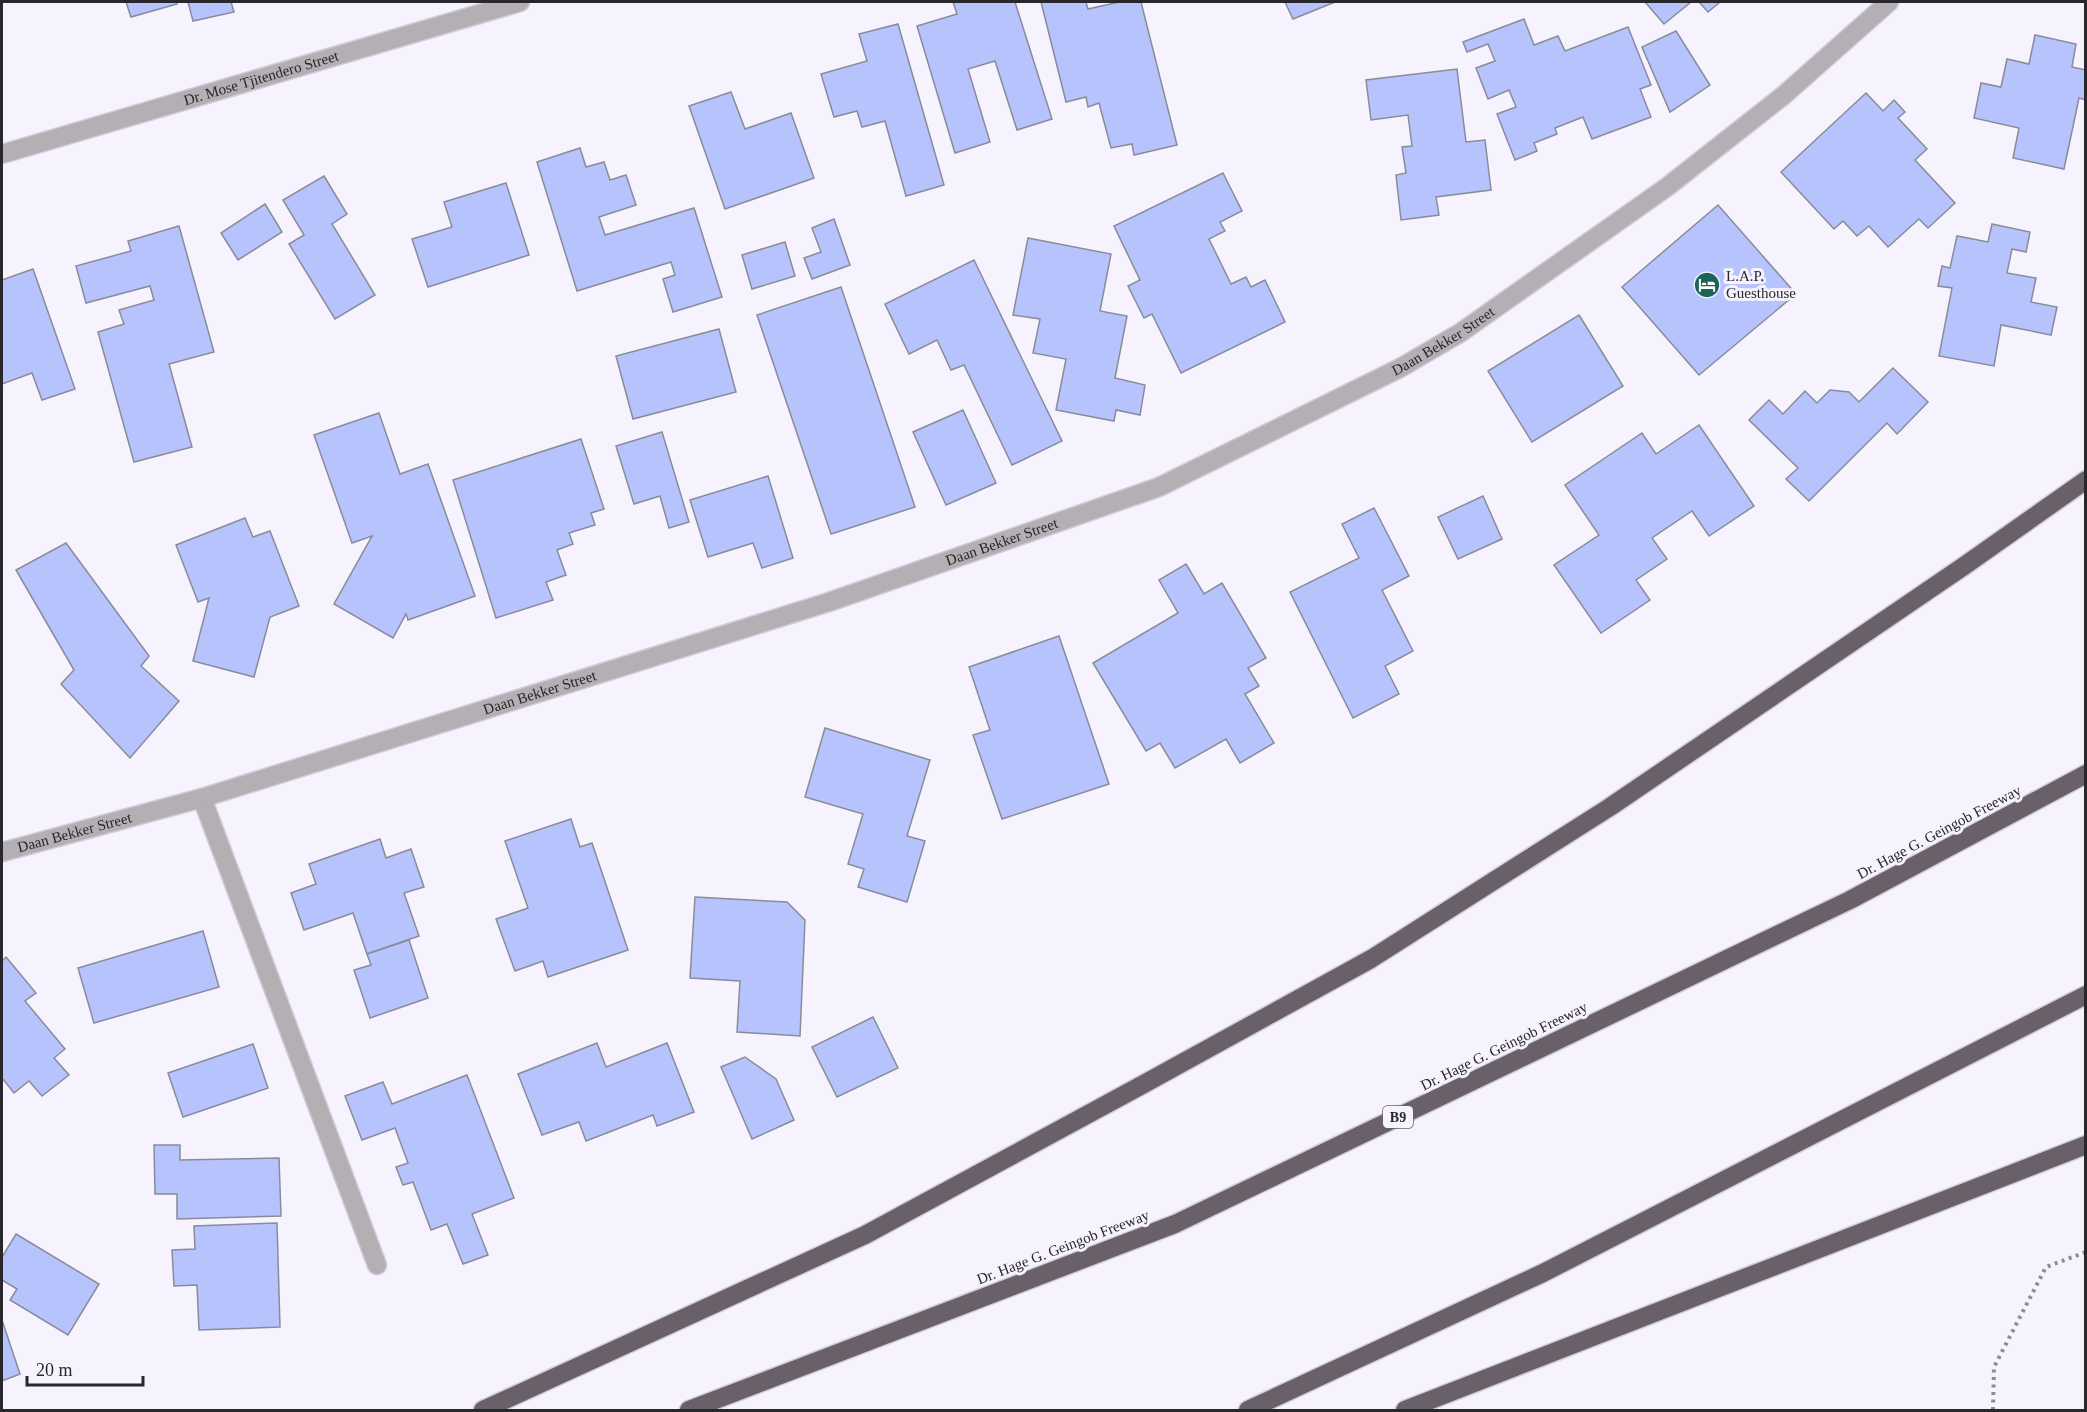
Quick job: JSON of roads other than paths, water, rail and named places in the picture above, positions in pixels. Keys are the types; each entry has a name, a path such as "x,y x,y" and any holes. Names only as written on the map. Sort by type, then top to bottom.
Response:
{"highway":[{"path":"483,1410 865,1234 1371,959 1610,807 1955,573 2085,480"},
{"name":"Dr. Hage G. Geingob Freeway","path":"689,1410 1175,1224 1850,900 2085,774"},
{"path":"1248,1410 1543,1274 2085,995"},
{"path":"1405,1410 2085,1144"}],"street":[{"name":"Dr. Mose Tjitendero Street","path":"2,154 520,2"},
{"name":"Daan Bekker Street","path":"2,852 202,798 829,602 1159,487 1400,368 1460,333 1666,187 1784,95 1889,2"},
{"path":"202,798 376,1265"}],"place":[{"name":"L.A.P. Guesthouse","path":"1707,285"}]}
